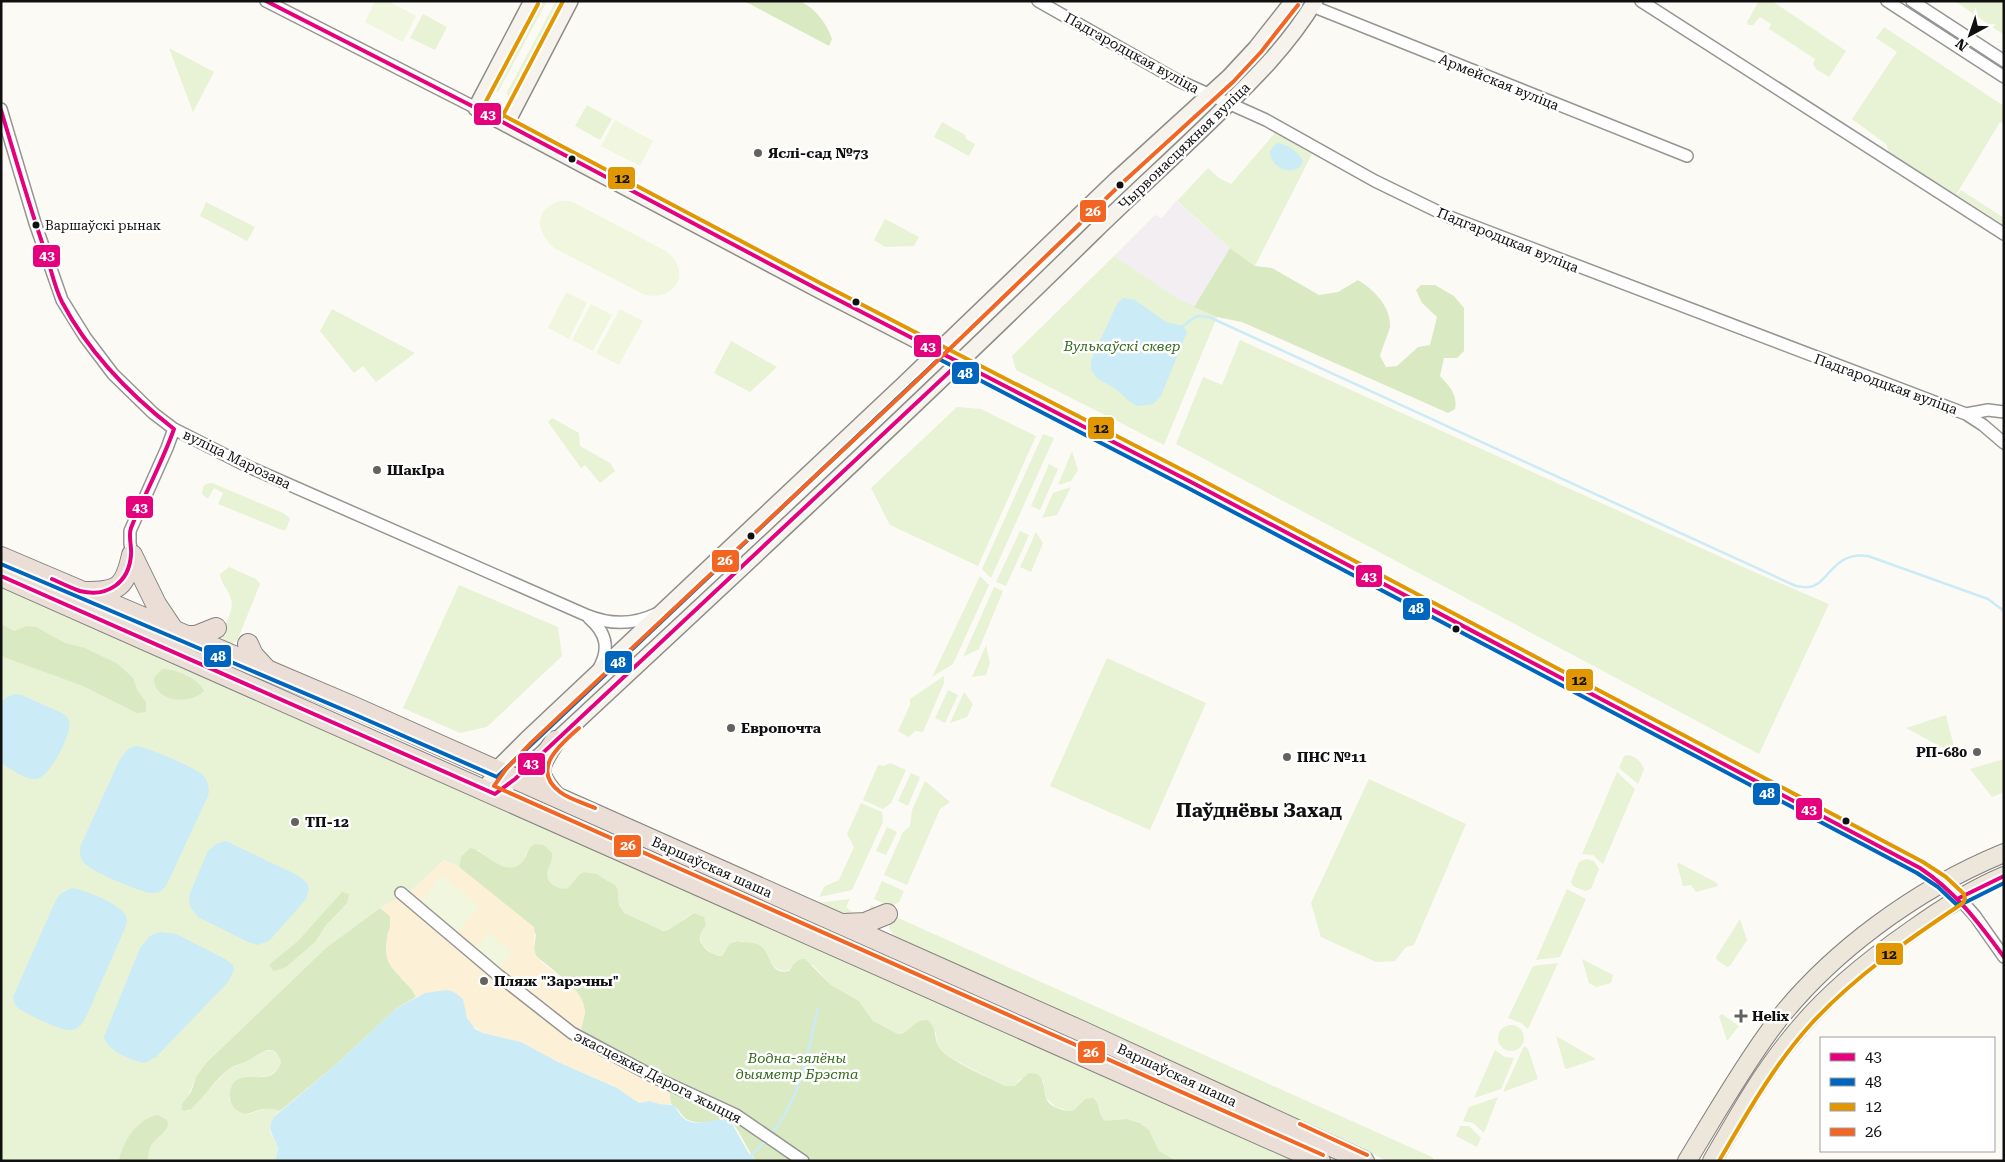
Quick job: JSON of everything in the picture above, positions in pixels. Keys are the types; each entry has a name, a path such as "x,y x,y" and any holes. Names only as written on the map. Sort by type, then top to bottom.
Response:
{"highway":[{"path":"83,592 110,591 118,587 128,572 132,555"},
{"path":"132,555 156,604 180,633 196,636 216,628"},
{"name":"Варшаўская шаша","path":"1,557 354,707 897,949 1244,1116"},
{"name":"Варшаўская шаша","path":"1,576 490,792 1286,1135 1364,1161"},
{"path":"248,644 253,655 267,670"},
{"path":"555,741 540,766 541,780 556,797"},
{"path":"839,924 865,923 887,914 885,923 888,938 897,949"},
{"name":"Варшаўская шаша","path":"1286,1135 1320,1161"}],"main road":[{"path":"532,1 476,108 821,292 960,362 1771,788 1920,868 1942,882 1959,898"},
{"path":"506,124 570,1"},
{"name":"Чырвонасцяжная вуліца","path":"506,775 516,750 1116,180 1210,95 1256,48 1293,1"},
{"name":"Чырвонасцяжная вуліца","path":"490,792 506,775 555,741 684,623 960,362 1229,103 1281,48 1314,4"},
{"path":"1687,1161 1761,1043 1798,996 1823,971 1859,940 1942,882 2004,852"},
{"path":"1712,1161 1770,1067 1810,1016 1873,957 1959,898 2004,876"}],"street":[{"path":"266,1 476,108"},
{"name":"Падгародцкая вуліца","path":"1038,1 1177,80 1266,120 1375,180 1461,223 1966,414 1988,410 2004,412"},
{"path":"1640,1 2004,234"},
{"path":"1887,1 2004,77"},
{"path":"1912,1 2004,61"},
{"name":"Армейская вуліца","path":"1314,4 1687,156"},
{"path":"1950,42 1957,40 1958,30"},
{"path":"1984,64 1981,59 1982,54 1986,52 1991,53"},
{"name":"вуліца Марозава","path":"1,109 35,223 62,300 85,337 113,374 152,413 174,429 249,467 586,615 605,622 628,623 646,619 666,609"},
{"path":"1966,414 1983,425 2004,443"},
{"path":"132,555 130,531 168,448 174,429"},
{"name":"вуліца Марозава","path":"586,615 598,627 606,642 604,658 595,676"},
{"name":"экасцежка Дарога жыцця","path":"401,893 498,975 572,1033 658,1079 736,1115 803,1161"},
{"path":"1959,898 1975,916 2004,957"}],"shaded area":[{"path":"1176,201 1230,248 1194,307 1180,300 1114,256 1155,215 1162,218"}],"green space":[{"path":"375,1 388,1 416,16 403,42 365,22"},
{"path":"538,1 547,1 498,92 492,89"},
{"path":"556,1 564,1 513,98 506,94"},
{"path":"744,1 799,1 805,4 820,17 827,28 832,39 829,46"},
{"path":"1759,1 1772,1 1846,51 1829,77 1816,69 1813,64 1815,59 1769,29 1771,24 1760,17 1753,25 1749,25 1747,22"},
{"path":"1955,1 2004,1 2004,35"},
{"path":"423,14 447,27 435,50 410,38"},
{"path":"1884,27 2004,106 2004,124 2000,122 1956,195 1889,152 1886,144 1852,119 1897,52 1876,38"},
{"path":"169,48 214,72 193,112"},
{"path":"587,105 612,119 600,140 575,126"},
{"path":"615,120 653,141 640,166 601,146"},
{"path":"942,122 965,135 966,139 975,144 969,156 934,137"},
{"path":"1275,133 1312,154 1255,266 1230,248 1177,201 1208,168 1219,178 1231,184"},
{"path":"1961,190 2004,218 2004,225 1957,195"},
{"path":"559,201 571,201 666,251 674,259 678,267 679,275 673,289 656,296 645,295 554,248 544,235 540,222 545,210"},
{"path":"206,202 255,227 247,241 200,216"},
{"path":"885,219 919,237 914,246 885,247 874,240"},
{"path":"1230,248 1255,266 1272,268 1319,295 1338,292 1358,280 1364,284 1380,299 1390,319 1390,327 1380,356 1386,367 1397,366 1418,347 1430,345 1437,317 1422,303 1416,290 1421,285 1435,285 1454,296 1464,308 1464,351 1457,358 1444,358 1440,376 1454,395 1455,409 1448,413 1242,322 1217,317 1194,307"},
{"name":"Вулькаўскі сквер","path":"1114,256 1180,300 1217,317 1164,445 1016,370 1012,356"},
{"path":"566,292 587,303 569,339 548,328"},
{"path":"591,304 612,315 593,351 572,340"},
{"path":"332,309 415,353 376,382 363,366 354,373 320,331"},
{"path":"620,309 643,321 619,365 596,353"},
{"path":"1240,340 1829,604 1759,754 1176,444 1203,377 1222,385"},
{"path":"731,341 777,367 750,392 714,373"},
{"path":"957,407 981,409 1036,436 978,566 890,525 871,488"},
{"path":"552,418 579,433 580,446 610,463 615,471 600,483 585,465 581,468 548,422"},
{"path":"1043,434 1054,438 991,578 982,569"},
{"path":"1072,451 1078,470 1071,481 1058,485"},
{"path":"1049,464 1058,469 1040,510 1031,506"},
{"path":"212,483 283,513 290,518 286,530 218,504 223,493 214,488 208,499 202,494 203,487 206,484"},
{"path":"1071,487 1057,515 1042,518 1053,493"},
{"path":"1020,531 1029,535 1006,586 996,582"},
{"path":"1036,532 1043,543 1031,572 1020,567"},
{"path":"229,567 256,579 260,584 237,641 232,644 226,643 222,638 232,604 220,574"},
{"path":"980,576 989,585 953,664 932,677"},
{"path":"1,584 1307,1161 1176,1161 1159,1151 1147,1129 1139,1122 1132,1120 1105,1121 1101,1116 1099,1107 1085,1099 1074,1110 1070,1111 1056,1107 1046,1098 1043,1080 1020,1079 1014,1086 1005,1086 945,1055 937,1045 936,1032 907,1031 898,1034 873,1021 859,1001 831,985 813,965 795,962 789,970 781,970 772,964 760,948 740,941 729,944 722,956 713,954 702,945 694,913 667,930 651,927 624,913 620,908 616,890 609,882 596,874 585,872 567,889 558,887 552,884 547,876 552,856 548,849 540,844 529,850 521,864 510,868 498,864 478,850 461,857 459,867 444,860 411,891 380,908 327,947 206,1063 196,1077 182,1110 188,1111 228,1070 262,1052 273,1051 279,1056 281,1061 276,1070 269,1075 244,1078 236,1081 231,1088 229,1100 249,1114 267,1108 280,1111 275,1116 270,1132 278,1147 275,1161 1,1161"},
{"path":"459,585 558,627 562,656 487,727 460,733 403,708"},
{"path":"994,587 1003,591 979,649 963,657"},
{"path":"1,624 14,631 27,626 36,627 65,643 85,648 118,664 133,678 137,690 146,702 146,712 137,713 83,686 1,656"},
{"path":"986,645 990,663 986,675 972,677"},
{"path":"1107,658 1206,703 1150,830 1050,786"},
{"path":"162,669 174,671 192,678 204,691 182,700 166,697 160,693 154,678"},
{"path":"944,676 944,683 923,732 915,731 909,737 898,731 910,705 910,699"},
{"path":"948,690 958,695 945,723 935,718"},
{"path":"964,692 973,704 967,717 950,723"},
{"path":"1946,715 1956,755 1906,728"},
{"path":"1627,755 1637,759 1644,769 1638,784 1619,768 1624,756"},
{"path":"2004,759 2004,792 1992,797 1970,769"},
{"path":"890,763 906,770 891,803 883,809 863,800 878,765 884,766"},
{"path":"1617,772 1635,789 1603,864 1593,855 1582,854"},
{"path":"911,773 920,777 908,806 898,801"},
{"path":"1369,779 1466,824 1414,945 1406,947 1395,961 1376,962 1321,937 1311,903"},
{"path":"925,781 950,802 940,809 907,885 884,875 903,832 910,826 912,810"},
{"path":"519,793 780,905 1059,1029 1237,1114 518,795"},
{"path":"861,803 882,812 883,822 852,890 819,897 825,886 839,880 854,847 847,834"},
{"path":"887,827 897,832 886,855 876,851"},
{"name":"Водна-зялёны дыяметр Брэста","path":"535,844 544,845 552,853 548,878 555,886 567,889 580,874 585,872 597,874 616,886 619,905 624,913 663,931 668,930 694,913 704,917 706,925 700,940 706,949 715,955 722,956 729,944 738,941 753,943 762,947 778,971 789,971 796,962 805,959 831,985 859,1001 873,1021 898,1034 922,1020 927,1020 933,1027 938,1046 941,1050 961,1064 1005,1086 1014,1086 1029,1073 1037,1074 1041,1078 1048,1101 1051,1105 1063,1110 1074,1110 1085,1099 1093,1098 1105,1121 1128,1119 1140,1123 1149,1130 1159,1151 1176,1161 756,1161 733,1124 724,1120 700,1123 686,1119 671,1104 668,1084 586,1035 581,1029 585,1011 569,983 536,956 534,949 536,934 459,867 461,857 470,848 500,865 513,868 522,863 530,848"},
{"path":"1586,859 1594,861 1599,869 1591,889 1585,891 1573,886 1571,882 1579,862"},
{"path":"1679,863 1717,883 1718,886 1696,892 1691,885 1683,886 1677,864"},
{"path":"442,875 479,906 455,935 418,904"},
{"path":"882,881 904,891 899,902 891,907 874,899"},
{"path":"1567,889 1586,899 1560,957 1536,960"},
{"path":"342,892 349,894 347,903 326,925 315,942 286,967 274,971 269,965 298,941"},
{"path":"850,899 846,907 856,915 866,916 871,905 884,911 858,920 816,903"},
{"path":"380,908 390,916 391,926 387,936 401,978 412,989 416,997 397,1008 332,1068 280,1111 261,1109 250,1113 241,1113 234,1108 229,1096 234,1083 240,1079 263,1077 271,1075 277,1070 281,1061 274,1051 270,1050 261,1052 229,1069 191,1109 182,1110 182,1104 191,1092 196,1077 206,1063 327,947"},
{"path":"896,917 1432,1157 1435,1161 1388,1161 896,939 889,928 890,920"},
{"path":"1740,919 1747,940 1730,966 1727,967 1717,960 1716,957"},
{"path":"489,932 512,952 497,970 474,951"},
{"path":"1582,959 1613,975 1611,983 1596,987 1589,983"},
{"path":"1558,963 1528,1029 1521,1023 1508,1018 1533,966"},
{"path":"1722,1014 1739,1026 1727,1041 1719,1016"},
{"path":"1511,1025 1520,1029 1524,1038 1520,1047 1511,1051 1502,1047 1498,1038 1502,1029"},
{"path":"1556,1036 1596,1059 1567,1069 1565,1068"},
{"path":"1524,1046 1528,1049 1538,1079 1503,1092"},
{"path":"1495,1050 1505,1057 1514,1058 1501,1089 1474,1098"},
{"path":"1498,1097 1484,1133 1473,1123 1463,1121 1469,1107"},
{"path":"158,1115 167,1120 168,1126 152,1144 148,1154 148,1161 119,1161 127,1139 132,1132 144,1121"},
{"path":"1460,1126 1469,1126 1481,1138 1477,1147 1456,1136"}],"sand":[{"name":"Пляж \"Зарэчны\"","path":"444,860 459,867 534,927 535,954 543,963 573,987 583,1002 585,1013 581,1029 586,1035 668,1084 671,1104 659,1104 650,1101 639,1103 617,1088 558,1062 521,1042 483,1033 470,1024 464,1005 447,990 416,997 394,970 387,958 386,947 390,916 380,908 411,891"}],"water":[{"path":"1277,143 1289,147 1298,155 1303,161 1300,167 1295,170 1285,170 1276,165 1270,151"},
{"path":"1123,298 1135,300 1166,322 1183,326 1187,332 1161,396 1153,404 1137,406 1116,389 1098,379 1091,370 1091,360 1117,304"},
{"path":"15,694 62,713 69,721 68,735 57,758 41,777 36,779 23,776 1,763 1,703 7,697"},
{"path":"136,746 159,753 197,771 204,776 209,787 208,796 167,884 162,890 155,893 149,893 118,882 89,867 84,863 80,855 81,845 120,759 128,749"},
{"path":"226,841 299,876 307,883 309,889 306,899 269,941 258,945 248,942 198,917 190,906 190,893 208,851 216,844"},
{"path":"72,888 93,894 117,907 123,912 127,920 86,1017 78,1027 66,1030 37,1019 19,1009 15,1005 13,997 55,902 60,894"},
{"path":"160,932 176,934 225,959 233,965 234,970 228,982 156,1057 144,1063 115,1051 106,1042 104,1037 140,948 150,936"},
{"path":"447,990 454,992 463,999 467,1018 475,1029 483,1033 521,1042 558,1062 617,1088 639,1103 650,1101 674,1105 683,1118 689,1121 695,1123 725,1120 731,1122 748,1152 756,1161 275,1161 278,1148 270,1128 275,1116 332,1068 397,1008 425,993"}],"waterway":[{"path":"1183,326 1197,316 1209,317 1796,586 1806,587 1815,585 1838,563 1856,556 1868,556 1988,599 2004,611"},
{"path":"771,1134 790,1105 797,1090 818,1008"},
{"path":"751,1156 766,1140"}],"transit line":[{"name":"43","path":"266,1 476,108 821,291 1191,482 1920,868 1955,897 1976,920 2004,957"},
{"name":"12","path":"500,121 563,1"},
{"name":"12","path":"538,4 484,105 824,285 1194,476 1923,862 1946,877 1964,894 1965,899 1963,903 1903,944 1864,974 1811,1024 1773,1073 1719,1161"},
{"name":"26","path":"1298,5 1261,52 1233,82 1120,185 909,388 531,743 506,769 494,786 1323,1155"},
{"name":"43","path":"1,110 62,302 73,321 111,372 141,402 174,429 131,528 129,565 121,580 108,590 90,593 77,590 52,579"},
{"name":"48","path":"1,564 497,777 939,359 1188,488 1917,873 1938,887 1956,904 1962,904 2004,883"},
{"name":"43","path":"1,576 495,794 515,779 960,362"},
{"name":"26","path":"579,728 551,758 548,766 548,775 551,783 560,792 595,808"},
{"name":"43","path":"1959,898 2004,876"},
{"name":"26","path":"1300,1124 1367,1155"}],"place":[{"name":"Яслі-сад №73","path":"758,153"},
{"name":"Варшаўскі рынак","path":"36,225"},
{"name":"ШакІра","path":"377,470"},
{"name":"Европочта","path":"731,728"},
{"name":"РП-680","path":"1977,752"},
{"name":"ПНС №11","path":"1287,757"},
{"name":"ТП-12","path":"295,822"},
{"name":"Пляж \"Зарэчны\"","path":"484,981"},
{"name":"Helix","path":"1741,1016"}],"district":[{"name":"Паўднёвы Захад","path":"1259,810"}]}
